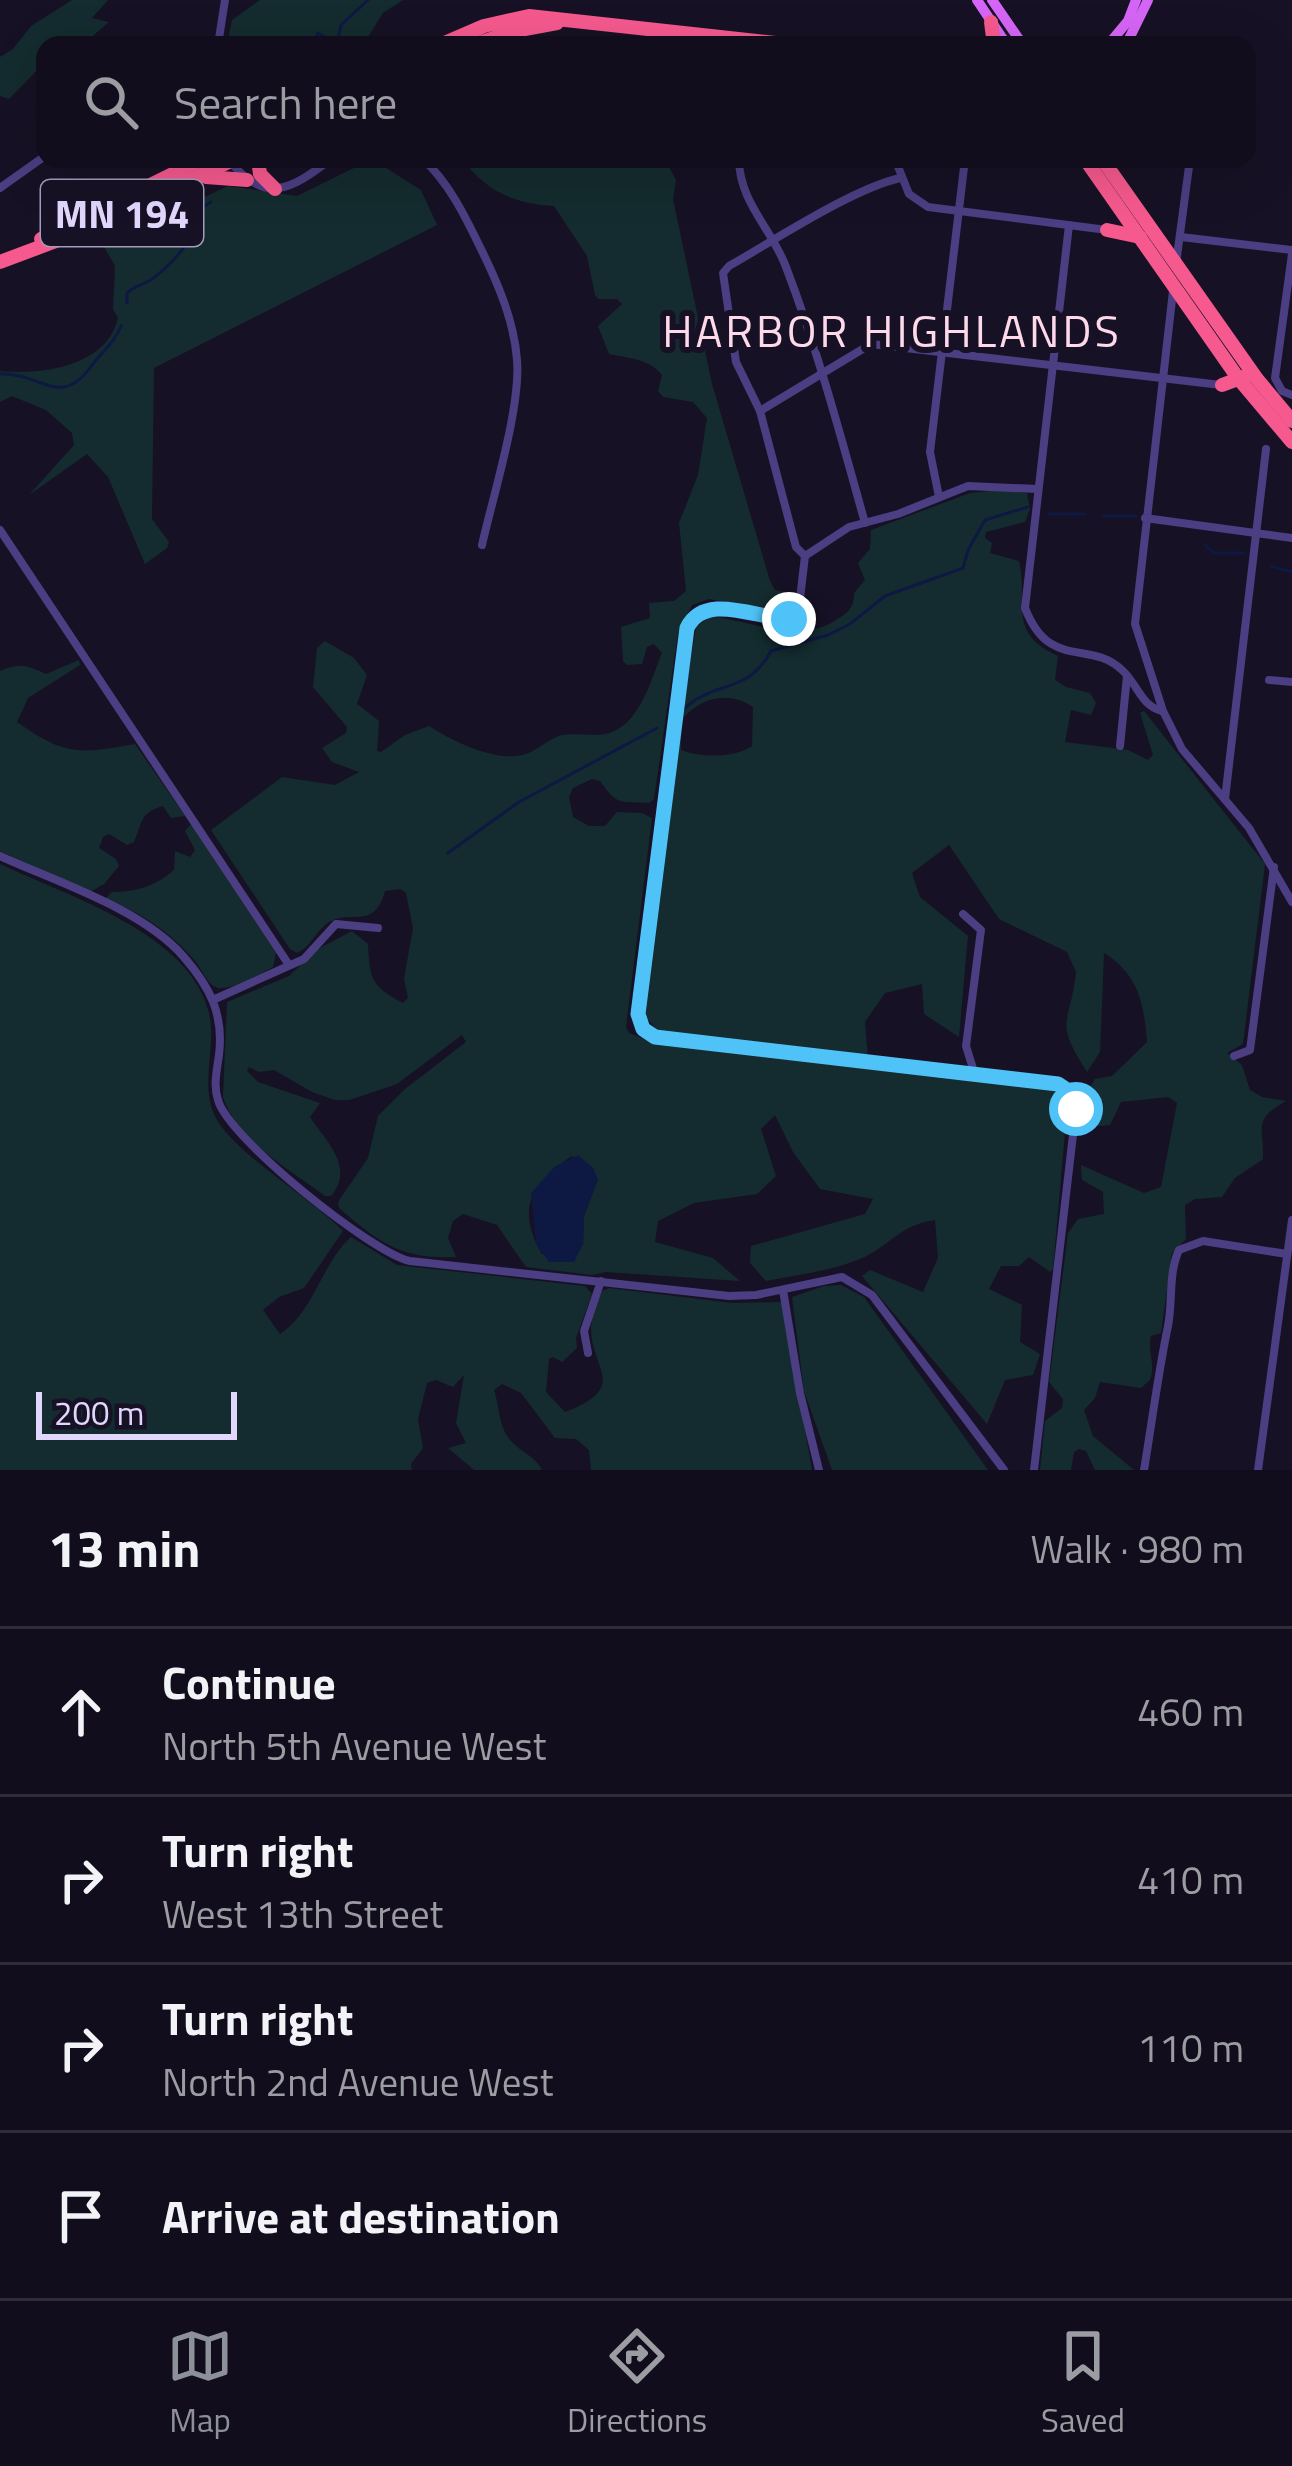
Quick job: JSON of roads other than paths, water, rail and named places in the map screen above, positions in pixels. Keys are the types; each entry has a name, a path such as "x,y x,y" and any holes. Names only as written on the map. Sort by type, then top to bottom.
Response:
{"highway":[{"path":"466,36 517,18 697,36"},
{"path":"499,36 568,20"},
{"path":"991,22 993,36"},
{"name":"MN 194","path":"3,261 185,168"},
{"name":"MN 194","path":"3,261 85,230 215,168"},
{"path":"260,168 274,189"},
{"path":"1091,168 1252,398 1292,442"},
{"path":"1108,168 1257,379 1292,421"},
{"path":"195,178 247,180"},
{"path":"1106,230 1140,237"},
{"path":"1222,385 1238,378 1257,379"},
{"path":"1222,385 1252,398"}],"main road":[{"path":"977,0 1000,36"},
{"path":"992,0 1017,36"},
{"path":"1116,36 1128,22 1136,0"},
{"path":"1130,36 1148,0"}],"street":[{"path":"220,36 225,0"},
{"path":"0,188 36,162"},
{"path":"237,168 247,180 274,189 297,184 319,168"},
{"path":"432,168 490,265 506,307 517,358 517,386 482,544"},
{"path":"741,168 746,197 774,241 824,373 865,523"},
{"path":"898,168 909,194 926,206 1106,230"},
{"path":"939,497 930,452 964,168"},
{"path":"1189,168 1135,624 1163,711 1189,759 1274,866 1292,902"},
{"path":"805,556 796,547 760,411 736,362 723,273 873,187 900,178"},
{"path":"1069,225 1025,608 1032,626 1053,646 1108,662 1127,675 1148,705 1163,711"},
{"path":"1181,237 1292,252 1275,372 1277,385 1292,395"},
{"path":"760,411 871,344 1222,385"},
{"path":"1225,800 1266,449"},
{"path":"1034,1470 1076,1109 1073,1094 1058,1084 655,1037 641,1025 638,1014 690,621 715,609 789,619 800,607 805,556 834,533 979,483 1038,489"},
{"path":"1145,518 1292,538"},
{"path":"0,530 289,965"},
{"path":"1120,746 1127,675"},
{"path":"1269,680 1292,682"},
{"path":"0,856 130,915 181,953 215,998 220,1042 215,1084 224,1116 248,1144 376,1247 410,1261 729,1296 783,1290 835,1277 863,1288 1004,1470"},
{"path":"1234,1055 1250,1050 1274,866"},
{"path":"963,914 981,930 966,1046 975,1075"},
{"path":"215,998 304,958 336,924 378,928"},
{"path":"1258,1470 1292,1220"},
{"path":"1144,1470 1179,1250 1202,1241 1287,1254"},
{"path":"588,1353 584,1331 601,1281"},
{"path":"783,1290 819,1470"}],"water":[{"path":"578,1155 598,1179 584,1216 583,1244 574,1262 549,1262 536,1244 531,1193 554,1167"}],"waterway":[{"path":"338,36 341,25 368,0"},
{"path":"316,36 323,36"},
{"path":"127,303 127,293 162,271 188,242 182,218 211,202"},
{"path":"0,374 50,386 70,385 81,378 121,326"},
{"path":"683,710 752,675 771,651 828,635 885,596 963,568 985,520 1028,507"},
{"path":"1049,514 1084,514"},
{"path":"1103,516 1136,516"},
{"path":"1205,545 1214,553 1244,553"},
{"path":"1271,566 1292,572"},
{"path":"448,853 519,802 657,728"}],"district":[{"name":"HARBOR HIGHLANDS","path":"892,330"}]}
